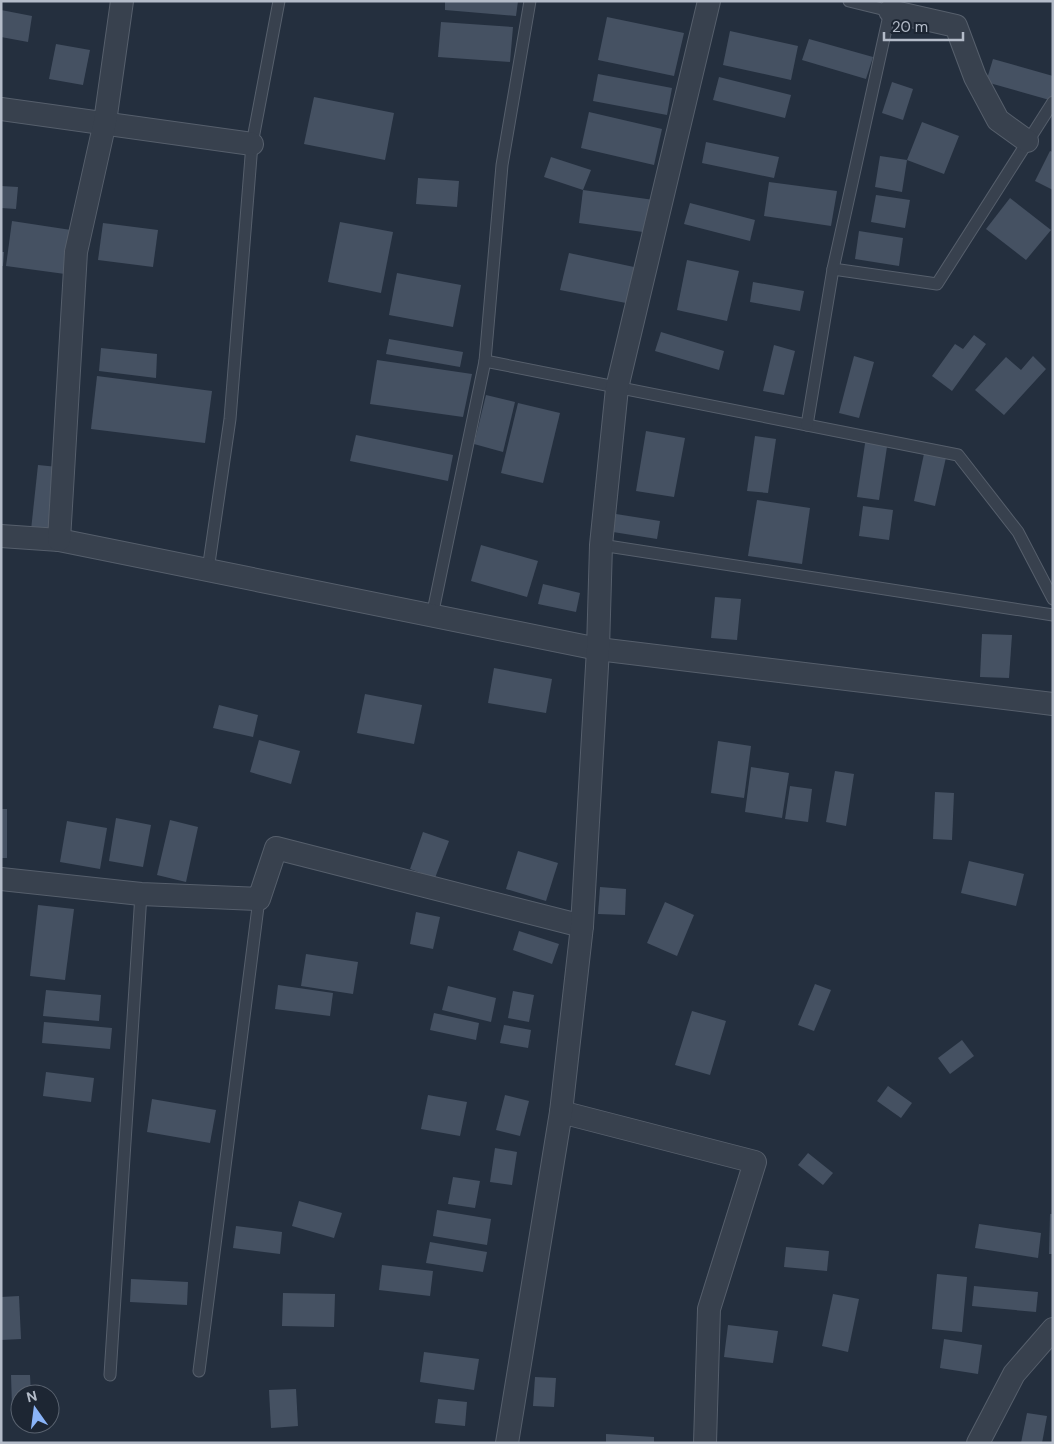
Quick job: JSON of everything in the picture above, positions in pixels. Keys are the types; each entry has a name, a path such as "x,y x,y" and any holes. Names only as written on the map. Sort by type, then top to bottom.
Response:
{"street":[{"path":"59,540 76,252 105,122 122,1"},
{"path":"507,1443 561,1112 582,926 598,649 601,545 617,388 709,1"},
{"path":"890,11 956,26 976,77 998,120 1027,141"},
{"path":"1,109 252,144"},
{"path":"1,536 59,540 598,649 1053,704"},
{"path":"1,879 141,894 259,899 276,848 582,926"},
{"path":"561,1112 755,1162 709,1310 705,1443"},
{"path":"978,1443 1014,1374 1053,1329"}],"lane":[{"path":"208,570 230,419 252,144 279,1"},
{"path":"432,616 485,361 502,165 530,1"},
{"path":"808,425 833,269 890,11 849,1"},
{"path":"833,269 937,284 1053,102"},
{"path":"485,361 958,455 1018,532 1053,599"},
{"path":"601,545 1053,615"},
{"path":"110,1375 141,894"},
{"path":"199,1371 259,899"}],"building":[{"path":"445,1 518,1 516,16 445,10"},
{"path":"1,10 32,16 28,42 1,37"},
{"path":"607,17 684,33 674,76 598,60"},
{"path":"441,22 513,27 510,62 438,57"},
{"path":"730,31 798,46 791,80 723,65"},
{"path":"809,39 873,57 866,79 802,60"},
{"path":"56,44 90,50 83,85 49,79"},
{"path":"993,59 1053,76 1053,101 986,82"},
{"path":"598,74 672,88 667,115 593,101"},
{"path":"719,77 791,95 785,118 713,100"},
{"path":"892,82 913,89 903,120 882,113"},
{"path":"314,97 394,113 385,160 304,144"},
{"path":"589,112 662,129 654,165 581,148"},
{"path":"922,122 959,136 944,174 907,160"},
{"path":"706,142 779,157 774,178 702,163"},
{"path":"1050,151 1053,152 1053,190 1035,181"},
{"path":"880,156 907,160 902,192 875,187"},
{"path":"551,157 591,170 583,190 544,177"},
{"path":"418,178 459,181 457,207 416,204"},
{"path":"769,182 837,191 831,226 764,216"},
{"path":"1,186 18,187 16,209 1,208"},
{"path":"583,190 654,200 650,233 579,223"},
{"path":"876,195 910,200 905,228 871,222"},
{"path":"1010,198 1051,230 1026,260 986,229"},
{"path":"690,203 755,220 750,241 684,224"},
{"path":"12,221 71,230 65,274 6,266"},
{"path":"340,222 393,232 381,293 328,282"},
{"path":"103,223 158,230 153,267 98,260"},
{"path":"859,231 903,238 899,266 855,259"},
{"path":"1,252 4,252 3,266 1,266"},
{"path":"569,253 634,267 626,303 560,290"},
{"path":"687,260 739,271 727,321 677,310"},
{"path":"397,273 461,285 453,327 389,315"},
{"path":"753,282 804,291 800,311 750,302"},
{"path":"661,332 724,351 719,370 655,351"},
{"path":"974,335 986,344 952,391 932,376 955,344 963,349"},
{"path":"389,339 463,352 460,367 386,354"},
{"path":"774,345 795,351 784,395 763,391"},
{"path":"101,348 157,354 156,378 99,371"},
{"path":"854,356 874,362 859,418 839,413"},
{"path":"1033,356 1046,369 1004,415 975,390 1006,357 1021,370"},
{"path":"377,360 472,374 463,417 370,404"},
{"path":"97,376 212,391 205,443 91,429"},
{"path":"486,395 515,402 503,452 474,444"},
{"path":"518,403 560,413 543,483 501,473"},
{"path":"646,431 685,438 674,497 636,491"},
{"path":"356,435 453,455 448,481 350,461"},
{"path":"755,436 776,439 768,493 747,491"},
{"path":"866,437 888,440 879,500 857,497"},
{"path":"925,449 947,453 935,506 914,501"},
{"path":"38,465 58,467 51,533 31,530"},
{"path":"757,500 810,508 802,564 748,556"},
{"path":"863,506 893,510 889,540 859,536"},
{"path":"616,514 660,521 657,539 613,532"},
{"path":"481,545 538,561 527,597 471,581"},
{"path":"543,584 580,593 576,612 538,604"},
{"path":"715,597 741,599 737,640 711,638"},
{"path":"982,634 1012,635 1009,678 980,677"},
{"path":"494,668 552,679 546,713 488,703"},
{"path":"365,694 422,705 414,744 357,733"},
{"path":"219,705 258,715 253,737 213,728"},
{"path":"259,740 300,751 291,784 250,772"},
{"path":"718,741 751,746 744,798 711,793"},
{"path":"751,767 789,773 782,818 745,812"},
{"path":"835,771 854,774 846,826 826,822"},
{"path":"790,786 812,789 808,822 785,819"},
{"path":"935,792 954,793 952,840 933,839"},
{"path":"1,809 7,809 7,858 1,858"},
{"path":"116,818 151,825 143,867 109,861"},
{"path":"170,820 198,827 186,882 157,875"},
{"path":"67,821 107,828 100,869 60,862"},
{"path":"423,832 449,841 435,878 410,869"},
{"path":"518,851 558,863 546,901 506,889"},
{"path":"969,861 1024,874 1016,906 961,893"},
{"path":"600,887 626,889 625,915 598,914"},
{"path":"665,902 694,915 677,956 647,943"},
{"path":"38,905 74,909 65,980 30,976"},
{"path":"416,912 440,917 433,949 410,944"},
{"path":"519,931 559,944 552,964 513,950"},
{"path":"306,954 358,962 353,994 301,986"},
{"path":"815,984 831,990 814,1031 798,1025"},
{"path":"278,985 333,993 330,1016 275,1009"},
{"path":"448,986 496,998 491,1022 442,1010"},
{"path":"46,990 101,995 99,1021 43,1016"},
{"path":"513,991 534,995 529,1022 508,1018"},
{"path":"692,1011 726,1021 710,1075 675,1065"},
{"path":"434,1013 479,1023 476,1040 430,1030"},
{"path":"44,1022 112,1028 110,1049 42,1043"},
{"path":"504,1025 531,1030 528,1048 500,1043"},
{"path":"962,1040 974,1056 950,1074 938,1058"},
{"path":"46,1072 94,1078 91,1102 43,1096"},
{"path":"888,1086 912,1103 901,1118 877,1101"},
{"path":"428,1095 467,1102 460,1136 421,1129"},
{"path":"505,1095 529,1101 520,1136 496,1130"},
{"path":"152,1099 216,1110 210,1143 147,1132"},
{"path":"495,1148 517,1152 512,1185 490,1182"},
{"path":"808,1153 833,1173 823,1185 798,1165"},
{"path":"453,1177 480,1181 475,1208 448,1204"},
{"path":"299,1201 342,1213 334,1238 292,1226"},
{"path":"437,1210 491,1219 487,1245 433,1236"},
{"path":"1050,1214 1053,1214 1053,1254 1049,1254"},
{"path":"979,1224 1041,1233 1038,1258 975,1248"},
{"path":"236,1226 282,1232 280,1254 233,1248"},
{"path":"430,1242 487,1252 483,1272 426,1263"},
{"path":"786,1247 829,1251 827,1271 784,1267"},
{"path":"382,1265 433,1271 430,1296 379,1290"},
{"path":"937,1274 967,1277 962,1332 932,1329"},
{"path":"131,1279 188,1282 187,1305 130,1302"},
{"path":"974,1286 1038,1292 1036,1312 972,1306"},
{"path":"283,1293 335,1294 334,1327 282,1326"},
{"path":"833,1294 859,1299 848,1352 822,1346"},
{"path":"19,1296 21,1339 1,1340 1,1297"},
{"path":"728,1325 778,1331 773,1363 724,1357"},
{"path":"944,1339 982,1345 978,1374 940,1368"},
{"path":"424,1352 479,1359 474,1390 420,1382"},
{"path":"11,1375 30,1375 30,1384 11,1384"},
{"path":"535,1377 556,1378 554,1407 533,1406"},
{"path":"296,1389 298,1426 271,1428 269,1390"},
{"path":"438,1399 467,1402 465,1426 435,1423"},
{"path":"1027,1413 1047,1416 1042,1443 1021,1443"},
{"path":"606,1434 654,1437 654,1443 606,1443"}]}
